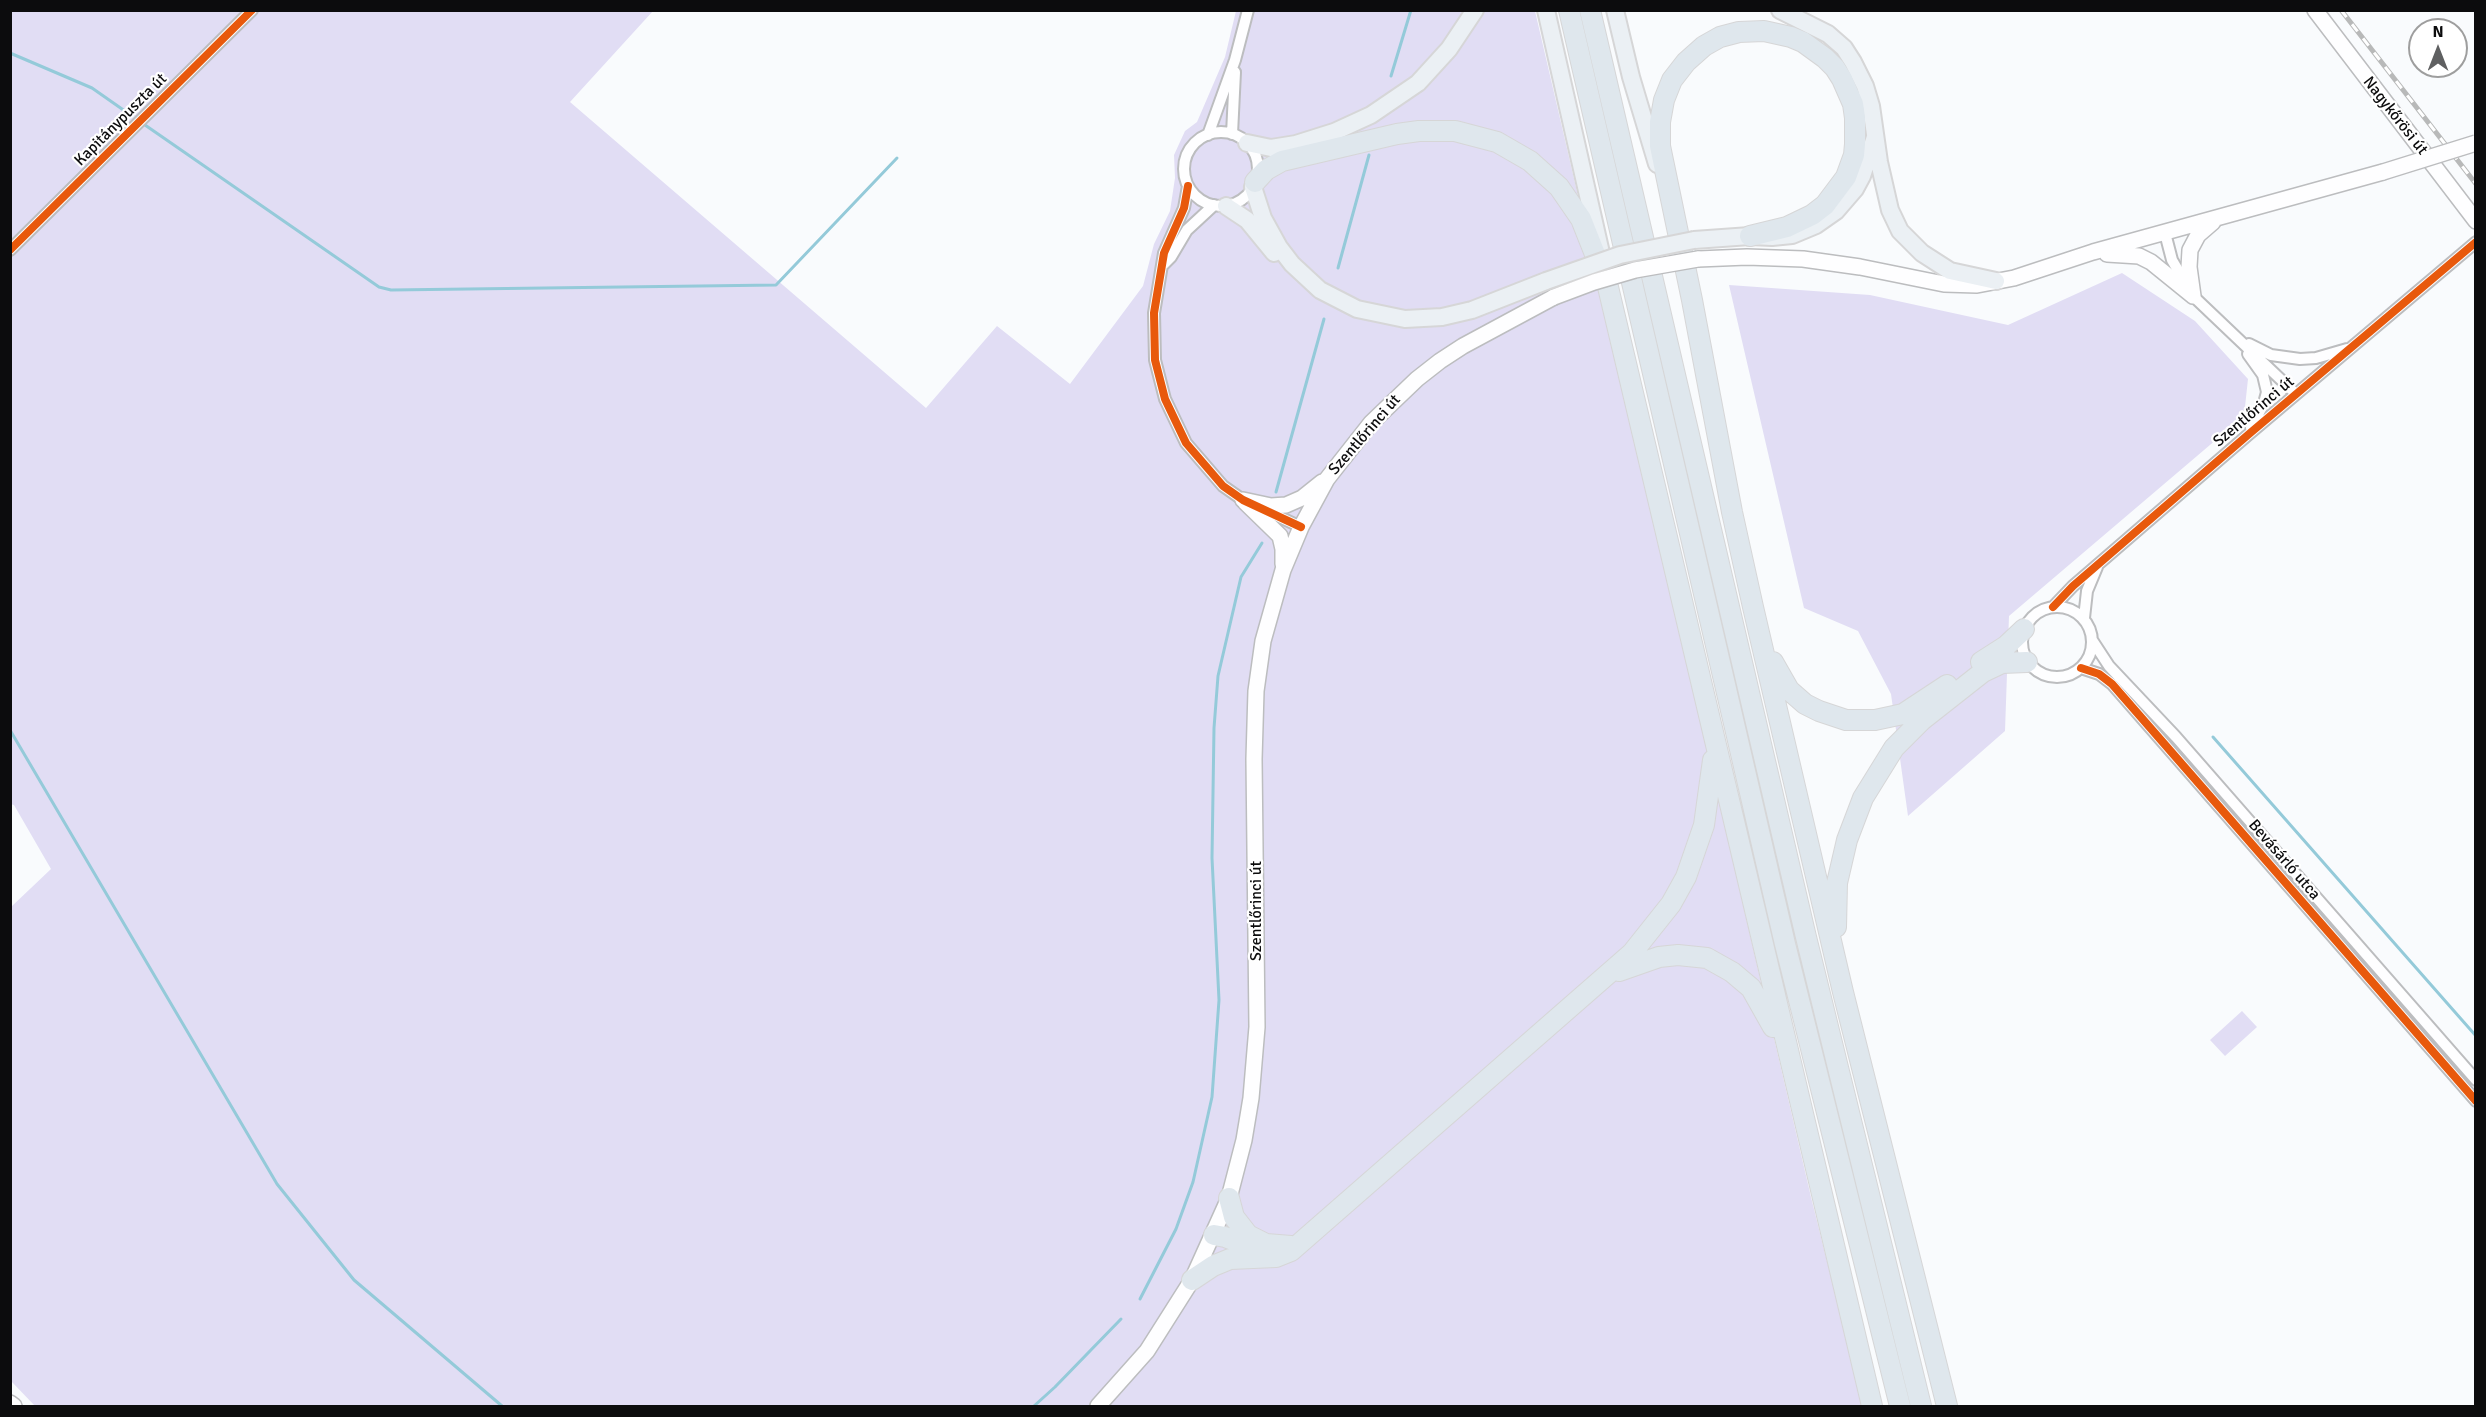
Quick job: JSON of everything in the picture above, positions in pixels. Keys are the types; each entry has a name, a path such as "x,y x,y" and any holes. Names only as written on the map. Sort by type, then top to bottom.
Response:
{"highway":[{"path":"1569,10 1785,944 1900,1407"},
{"path":"1590,10 1803,926 1921,1407"},
{"path":"1750,236 1787,227 1812,215 1825,205 1841,186 1854,155 1856,118 1842,79 1815,49 1797,39 1778,33 1750,31 1720,38 1695,53 1672,80 1661,111 1659,134 1674,222 1692,300 1732,512 1753,607 1843,992 1947,1407"},
{"path":"1254,185 1266,170 1282,161 1397,134 1443,130 1465,132 1486,138 1530,161 1567,196 1588,235 1608,288 1872,1407"},
{"path":"1753,607 1770,655 1789,690 1819,711 1845,720 1889,718 1916,707 2006,646 2024,629"},
{"path":"1843,992 1836,923 1837,883 1857,810 1871,783 1906,734 1983,672 2002,663 2027,662"},
{"path":"1192,1280 1224,1261 1240,1257 1276,1257 1297,1246 1608,976 1647,938 1686,878 1704,825 1715,745"},
{"path":"1608,976 1640,962 1678,955 1707,958 1719,963 1750,988 1772,1023 1789,1063"},
{"path":"1229,1198 1234,1217 1248,1235 1266,1244 1297,1246"},
{"path":"1214,1235 1269,1251 1297,1246"},
{"path":"1214,1235 1227,1250 1240,1257"}],"main road":[{"path":"1247,143 1264,148 1279,148 1334,132 1371,115 1418,83 1449,49 1475,10"},
{"path":"1546,10 1608,288"},
{"path":"1615,10 1631,77 1674,222"},
{"path":"1780,10 1828,34 1844,48 1865,86 1890,210 1900,231 1922,253 1950,271 1996,281"},
{"name":"Nagykőrösi út","path":"2315,10 2475,221"},
{"path":"1254,185 1263,218 1279,247 1292,264 1320,290 1347,305 1386,317 1405,319 1442,317 1472,310 1620,255 1694,240 1792,235 1816,225 1836,212 1862,176 1876,135"},
{"name":"Szentlőrinci út","path":"1098,1407 1147,1351 1192,1280 1229,1198 1247,1121 1257,1027 1254,759 1256,691 1263,641 1283,570 1301,527 1327,478 1371,423 1417,379 1463,346 1554,297 1624,272 1698,259 1747,257 1803,259 1860,267 1944,284 1977,285 2014,278 2092,252 2383,172 2475,143"},
{"path":"1220,205 1247,220 1277,256 1292,264"},
{"path":"2193,296 2189,267 2190,250 2206,226 2224,216"},
{"path":"2092,252 2139,256 2151,262 2193,296"},
{"path":"1243,500 1270,506 1286,506 1302,498 1327,478"},
{"path":"1243,500 1280,536 1283,549 1283,570"},
{"path":"10,1403 14,1407"}],"street":[{"name":"Kapitánypuszta út","path":"10,250 252,10"},
{"path":"1208,135 1235,60 1248,10"},
{"path":"1232,134 1235,60"},
{"path":"1163,265 1171,257 1179,240 1192,224 1220,205 1242,199 1254,185 1257,161 1247,143 1232,134 1221,132 1208,135 1196,142 1187,154 1184,169 1188,186 1184,208 1164,253 1155,297 1153,327 1155,360 1165,399 1180,432 1194,454 1223,486 1243,500 1301,527"},
{"path":"1188,186 1200,200 1220,205"},
{"name":"Szentlőrinci út","path":"2164,232 2172,260 2193,296 2296,394"},
{"name":"Szentlőrinci út","path":"2053,607 2098,564 2248,434 2475,242"},
{"path":"2241,340 2271,354 2300,359 2316,358 2350,348"},
{"path":"2241,340 2248,356 2264,375 2267,392 2264,404 2248,434"},
{"name":"Szentlőrinci út","path":"2084,618 2087,591 2098,564"},
{"path":"2053,607 2070,609 2084,618 2092,640 2091,653 2081,668 2068,675 2053,677 2038,672 2027,662 2021,646 2024,629 2035,614 2053,607"},
{"name":"Bevásárló utca","path":"2092,640 2109,666 2176,737 2475,1080"},
{"path":"2081,668 2099,674 2112,684 2475,1101"}],"shaded area":[{"path":"11,11 653,11 570,102 926,408 997,326 1070,384 1143,286 1154,244 1170,211 1175,178 1174,155 1185,131 1197,122 1225,57 1236,11 1535,11 1811,1197 1863,1406 35,1406 11,1381 11,907 51,869 14,805 10,804"},
{"path":"2122,273 2195,321 2248,379 2244,416 2009,616 2005,731 1908,816 1891,694 1858,631 1804,608 1729,285 1870,295 2008,325"},
{"path":"2242,1011 2257,1027 2225,1056 2210,1040"}],"waterway":[{"path":"1391,76 1411,10"},
{"path":"10,53 92,88 132,116"},
{"path":"145,125 379,287 391,290 776,285 897,158"},
{"path":"1338,268 1369,155"},
{"path":"1276,492 1324,319"},
{"path":"1140,1299 1176,1229 1193,1182 1212,1097 1219,1000 1212,858 1214,728 1218,676 1241,577 1262,543"},
{"path":"10,730 277,1184 354,1280 502,1406"},
{"path":"2213,737 2476,1036"},
{"path":"1034,1406 1121,1319"}],"railway":[{"path":"2341,10 2476,184"}],"cycle path":[{"path":"10,250 252,10"},
{"path":"1188,186 1184,208 1164,253 1154,313 1155,360 1165,399 1186,443 1223,486 1243,500 1301,527"},
{"path":"2053,607 2073,586 2249,434 2476,242"},
{"path":"2081,668 2099,674 2112,684 2476,1101"}]}
